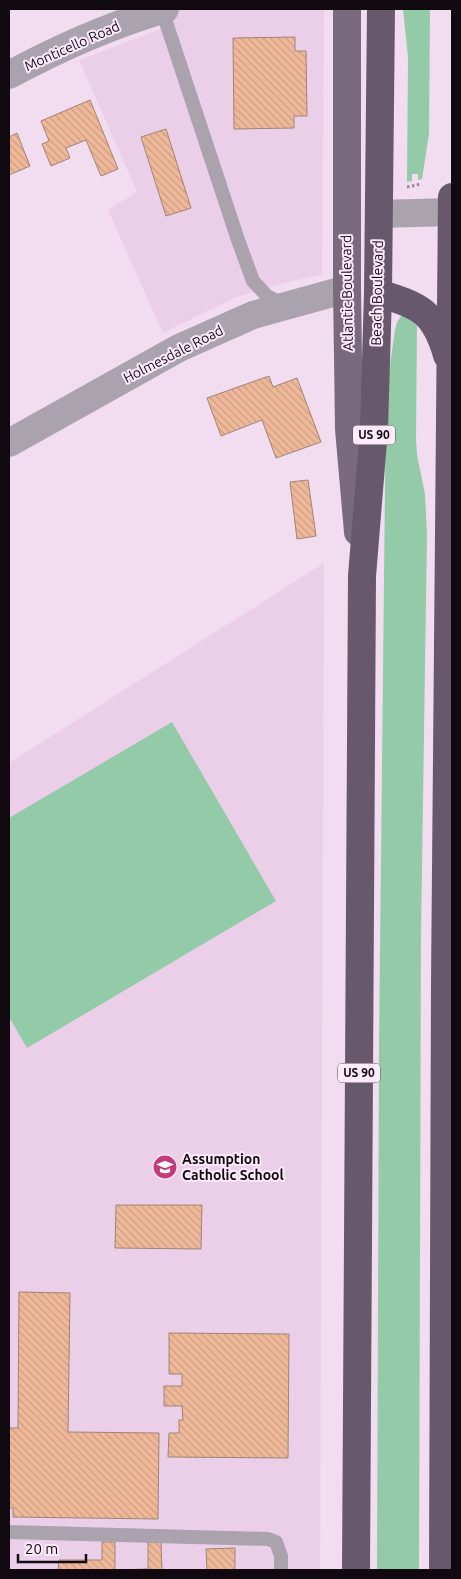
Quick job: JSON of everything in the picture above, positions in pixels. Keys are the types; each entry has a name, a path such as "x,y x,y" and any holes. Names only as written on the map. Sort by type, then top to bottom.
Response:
{"highway":[{"name":"Beach Boulevard","path":"362,576 374,429 382,9"},
{"path":"443,1570 448,1383 452,197"},
{"path":"378,293 422,310 431,319 439,331 452,371"},
{"name":"US 90","path":"356,1570 362,576"}],"main road":[{"name":"Atlantic Boulevard","path":"347,9 349,429 362,576"},
{"path":"347,289 378,293"}],"street":[{"name":"Monticello Road","path":"9,75 50,53 98,32 164,9"},
{"path":"379,214 452,212"},
{"name":"Holmesdale Road","path":"9,443 179,348 254,315 347,289"},
{"path":"447,1570 452,1570"}],"lane":[{"path":"164,9 238,240 253,281 267,296 285,305"},
{"path":"9,1532 268,1538 276,1542 281,1556 281,1570"}],"path":[{"path":"406,187 421,184"}],"shaded area":[{"path":"165,9 324,9 322,274 234,298 163,333 108,210 137,192 79,60 166,27"},
{"name":"Assumption Catholic School","path":"324,563 320,1570 9,1570 9,763"}],"green space":[{"path":"403,9 430,9 429,134 422,179 418,180 418,174 412,174 412,181 407,182 408,57"},
{"path":"402,315 417,324 416,439 417,455 425,494 427,535 421,934 419,1570 377,1570 379,1047 386,393 395,330 397,322"},
{"path":"172,722 276,901 27,1048 9,1017 9,818"}],"building":[{"path":"295,37 295,51 306,51 307,116 294,116 294,128 234,129 233,38"},
{"path":"90,100 118,169 101,176 86,140 66,148 70,158 51,166 42,144 49,141 41,121"},
{"path":"166,129 191,208 166,216 141,137"},
{"path":"17,133 30,166 9,175 9,137"},
{"path":"269,376 273,387 297,378 321,442 276,458 262,420 221,436 207,398"},
{"path":"308,480 316,536 297,539 290,482"},
{"path":"116,1205 202,1205 201,1249 115,1248"},
{"path":"19,1292 70,1293 68,1432 159,1433 158,1519 13,1517 13,1508 9,1508 9,1428 18,1428"},
{"path":"169,1333 289,1334 288,1458 168,1457 169,1433 179,1433 179,1420 183,1420 182,1406 164,1406 164,1386 182,1386 182,1374 169,1374"},
{"path":"102,1542 115,1542 115,1570 58,1570 59,1560 102,1560"},
{"path":"148,1542 161,1542 162,1570 115,1570 148,1569"},
{"path":"235,1548 235,1570 207,1570 206,1549"}],"place":[{"name":"Assumption Catholic School","path":"165,1167"}]}
